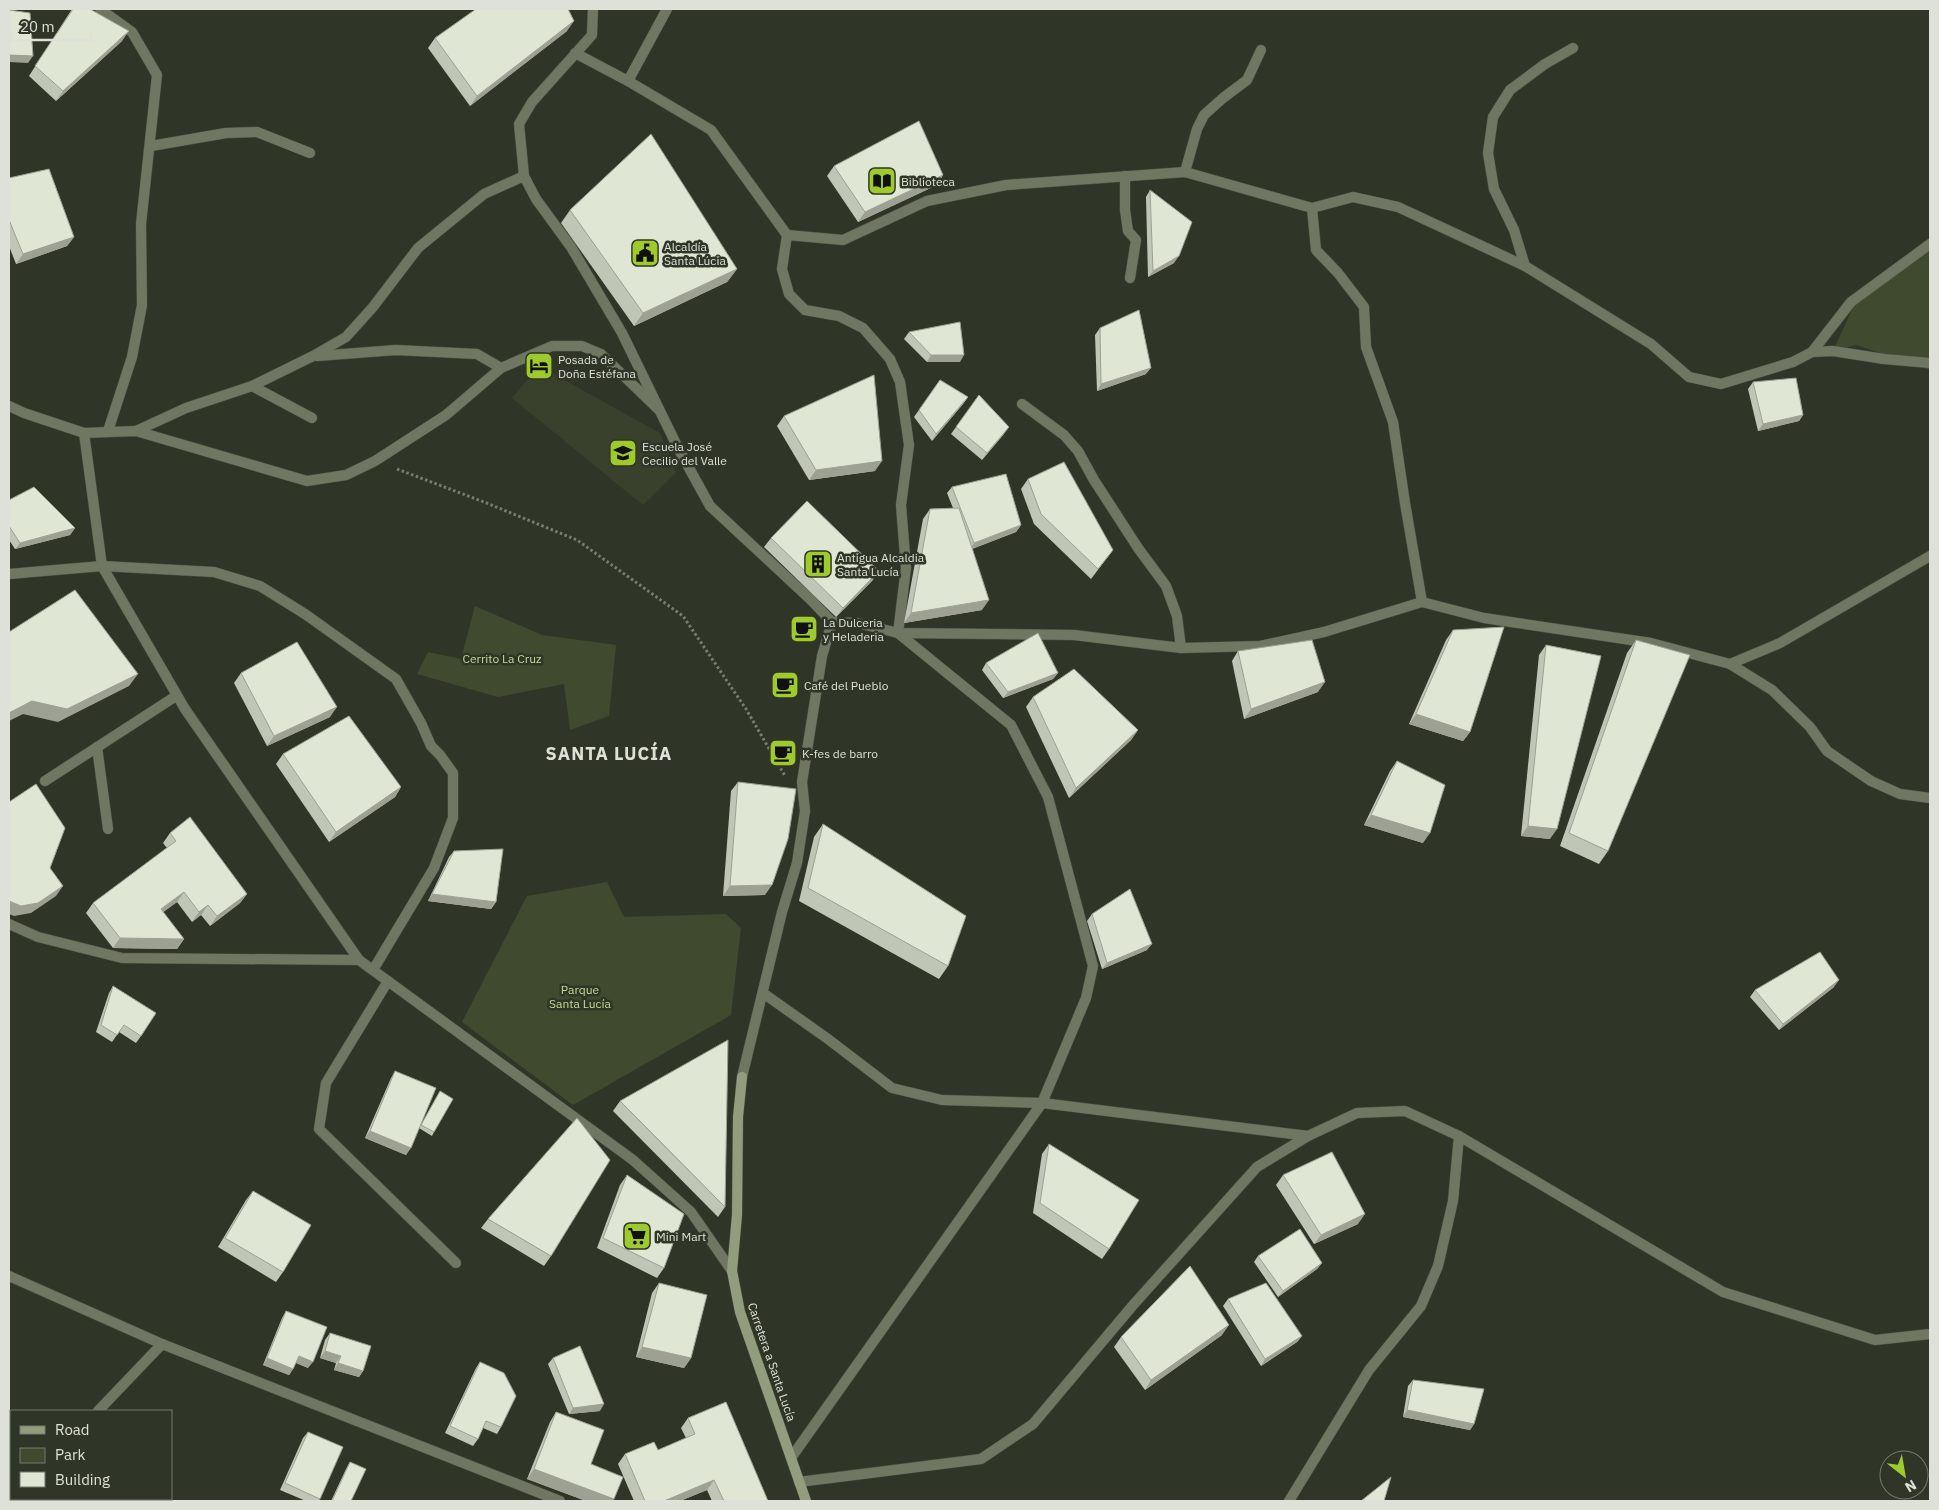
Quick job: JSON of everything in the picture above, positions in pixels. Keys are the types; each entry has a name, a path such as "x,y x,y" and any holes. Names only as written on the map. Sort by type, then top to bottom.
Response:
{"main road":[{"name":"Carretera a Santa Lucía","path":"742,1077 738,1117 737,1215 732,1271 740,1312 806,1501"}],"street":[{"path":"100,9 132,32 157,75 141,224 142,305 132,357 108,432"},
{"path":"593,9 592,35 532,102 518,124 524,176 536,199 571,247 622,333 678,448 710,506 810,599 832,622 858,623 898,633 1074,635 1182,648 1260,646 1324,632 1422,602 1484,618 1651,643 1730,664 1772,690 1810,727 1827,751 1871,781 1900,794 1930,798"},
{"path":"628,81 667,9"},
{"path":"1525,266 1514,230 1494,189 1488,153 1493,117 1510,90 1545,64 1573,48"},
{"path":"1185,172 1197,129 1204,115 1247,80 1261,50"},
{"path":"575,53 628,81 711,130 786,235 782,269 789,294 805,310 839,316 863,328 890,359 900,382 909,445 901,505 906,568 898,633"},
{"path":"150,146 226,133 256,132 310,152"},
{"path":"786,235 843,240 927,201 1006,185 1125,176 1185,172 1312,208 1353,197 1398,207 1525,266 1651,344 1689,377 1721,384 1793,362 1812,352 1851,302 1930,244"},
{"path":"136,431 186,408 252,386 313,356 346,337 373,307 418,248 484,194 524,176"},
{"path":"1125,176 1125,210 1128,231 1136,240 1130,278"},
{"path":"1312,208 1316,250 1338,273 1364,307 1366,347 1393,422 1422,602"},
{"path":"9,406 24,413 84,433 136,431 307,481 346,475 375,461 446,415 501,368 552,346 582,346 601,354 660,411"},
{"path":"313,356 396,350 477,354 501,368"},
{"path":"1812,352 1833,351 1884,359 1930,363"},
{"path":"252,386 312,418"},
{"path":"1022,404 1064,435 1078,451 1094,480 1138,548 1166,586 1177,616 1182,648"},
{"path":"84,433 102,566 176,696 359,960 633,1160 691,1212 732,1271"},
{"path":"1730,664 1780,643 1930,556"},
{"path":"9,574 102,566 214,572 260,586 305,614 396,679 421,723 430,746 440,755 453,773 452,818 434,868 373,970"},
{"path":"742,1077 782,912 797,863 805,810 802,782 822,656 832,622"},
{"path":"791,1458 1042,1103 1086,998 1093,966 1048,797 1011,725 898,633"},
{"path":"45,781 176,696"},
{"path":"96,747 108,829"},
{"path":"9,924 38,938 122,958 359,960"},
{"path":"388,981 326,1083 319,1129 456,1264"},
{"path":"763,993 828,1039 892,1088 942,1100 1042,1103 1308,1136"},
{"path":"800,1482 981,1459 1033,1424 1134,1304 1257,1167 1308,1136 1357,1113 1405,1111 1459,1136 1723,1292 1875,1340 1930,1334"},
{"path":"1289,1501 1369,1370 1421,1306 1438,1266 1451,1210 1459,1136"},
{"path":"9,1276 162,1344 560,1501"},
{"path":"99,1410 162,1344"}],"path":[{"path":"375,461 484,502 577,540 684,616 746,709 785,777"}],"shaded area":[{"name":"Escuela José Cecilio del Valle","path":"539,366 660,433 676,472 643,505 512,398"}],"green space":[{"path":"1930,248 1930,370 1856,345 1833,351 1855,303"},
{"name":"Cerrito La Cruz","path":"475,606 542,635 616,645 609,716 570,730 564,684 498,697 417,674 428,652 461,659"},
{"name":"Parque Santa Lucía","path":"607,882 624,917 726,914 741,928 731,1015 573,1105 462,1022 527,896"}],"building":[{"path":"73,9 90,9 129,31 63,91 35,66"},
{"path":"476,9 568,9 574,21 477,96 435,38"},
{"path":"9,10 30,13 33,56 9,55"},
{"name":"Biblioteca","path":"919,121 943,175 865,212 834,166"},
{"name":"Alcaldía Santa Lúcia","path":"651,134 737,269 643,313 570,210"},
{"path":"49,169 74,237 23,254 9,220 9,178"},
{"path":"1150,190 1192,222 1179,256 1153,271"},
{"path":"1139,310 1151,368 1101,384 1100,328"},
{"path":"960,322 964,355 931,355 909,332"},
{"path":"874,375 882,461 816,470 784,416"},
{"path":"1796,378 1803,415 1763,424 1753,382"},
{"path":"940,380 968,397 936,434 919,410"},
{"path":"979,395 1009,427 987,453 956,427"},
{"path":"1064,462 1113,550 1098,569 1041,514 1028,479"},
{"path":"1006,474 1021,525 974,543 952,487"},
{"path":"34,487 75,528 20,543 9,526 9,500"},
{"name":"Antigua Alcaldia Santa Lucía","path":"807,501 879,571 843,608 771,538"},
{"path":"959,508 989,600 911,613 930,509"},
{"path":"75,590 138,674 67,709 32,701 9,713 9,632"},
{"path":"1504,627 1470,732 1416,714 1453,630"},
{"path":"1038,633 1058,673 1008,692 986,663"},
{"path":"1312,640 1325,682 1251,709 1238,651"},
{"path":"1636,640 1690,655 1608,851 1569,833"},
{"path":"297,642 337,707 274,736 241,673"},
{"path":"1546,645 1601,656 1557,829 1528,826"},
{"path":"1074,669 1138,730 1076,788 1033,697"},
{"path":"349,716 401,787 336,832 283,754"},
{"path":"1397,761 1445,785 1430,833 1371,815"},
{"path":"738,782 796,789 788,839 772,885 730,886"},
{"path":"36,784 65,828 50,868 63,886 38,903 21,906 9,901 9,802"},
{"path":"190,817 247,894 217,916 208,905 199,912 184,892 161,909 184,939 120,938 93,903 176,841 170,833"},
{"path":"823,824 966,916 948,966 808,888"},
{"path":"503,849 496,902 432,894 454,851"},
{"path":"1130,889 1152,944 1107,963 1092,914"},
{"path":"1820,952 1839,980 1783,1024 1755,990"},
{"path":"113,986 156,1013 141,1036 124,1025 117,1035 101,1025"},
{"path":"728,1040 725,1207 620,1101"},
{"path":"395,1071 436,1088 411,1148 370,1131"},
{"path":"440,1091 453,1099 434,1132 421,1125"},
{"path":"577,1118 610,1160 551,1256 488,1219"},
{"path":"1049,1144 1139,1200 1109,1249 1040,1203"},
{"path":"1332,1152 1365,1214 1321,1235 1283,1175"},
{"name":"Mini Mart","path":"627,1175 684,1214 664,1268 603,1238"},
{"path":"253,1191 311,1225 283,1272 225,1238"},
{"path":"1300,1229 1322,1263 1283,1291 1258,1256"},
{"path":"1190,1266 1229,1325 1151,1380 1121,1337"},
{"path":"659,1283 707,1295 691,1358 642,1347"},
{"path":"1266,1283 1302,1336 1265,1359 1228,1299"},
{"path":"286,1311 327,1327 313,1362 299,1356 293,1369 267,1358"},
{"path":"330,1333 371,1346 363,1371 338,1363 341,1356 325,1351"},
{"path":"580,1346 604,1404 573,1408 553,1358"},
{"path":"480,1362 504,1373 516,1396 501,1427 486,1421 478,1439 450,1426"},
{"path":"1413,1380 1484,1389 1474,1424 1407,1410"},
{"path":"726,1402 768,1501 724,1501 714,1480 664,1501 645,1501 625,1454 654,1442 658,1450 695,1434 688,1418"},
{"path":"556,1412 604,1430 591,1464 623,1477 614,1499 534,1469"},
{"path":"308,1432 343,1447 320,1499 285,1483"},
{"path":"350,1462 366,1469 351,1501 332,1501"},
{"path":"1391,1477 1384,1501 1361,1501"}],"place":[{"name":"Biblioteca","path":"882,181"},
{"name":"Alcaldía Santa Lúcia","path":"645,253"},
{"name":"Posada de Doña Estéfana","path":"539,366"},
{"name":"Escuela José Cecilio del Valle","path":"623,453"},
{"name":"Antigua Alcaldia Santa Lucía","path":"818,564"},
{"name":"La Dulceria y Heladeria","path":"804,629"},
{"name":"Café del Pueblo","path":"785,685"},
{"name":"K-fes de barro","path":"783,753"},
{"name":"Mini Mart","path":"637,1236"}],"district":[{"name":"SANTA LUCÍA","path":"609,753"}]}
